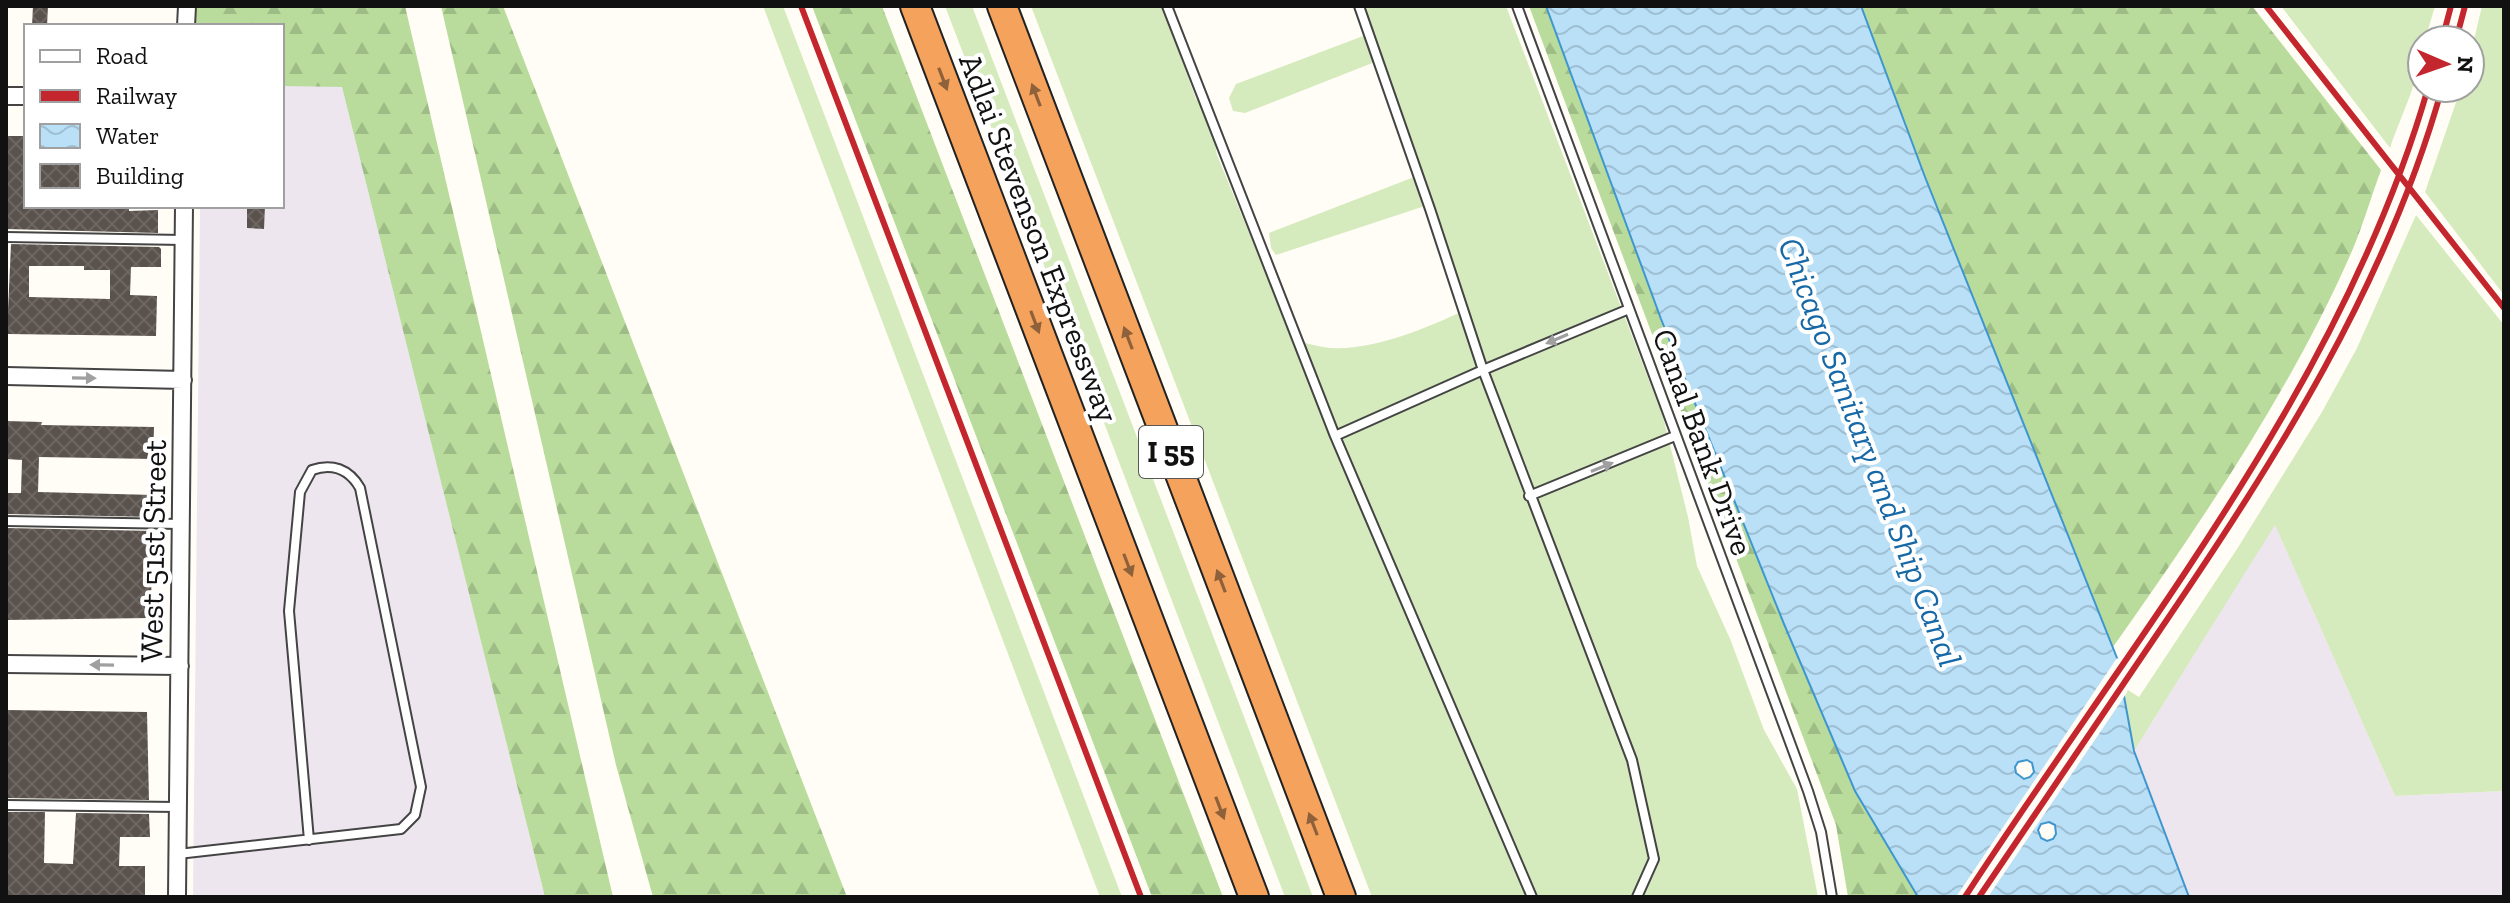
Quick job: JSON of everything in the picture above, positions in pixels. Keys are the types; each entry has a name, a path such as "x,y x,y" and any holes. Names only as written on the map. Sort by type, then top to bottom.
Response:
{"highway":[{"name":"Adlai Stevenson Expressway","path":"915,6 1254,897"},
{"name":"Adlai Stevenson Expressway","path":"1002,6 1341,897"}],"street":[{"name":"West 51st Street","path":"177,897 184,208"},
{"path":"6,376 183,380"},
{"path":"6,664 180,666"}],"lane":[{"path":"1167,6 1335,436 1532,897"},
{"path":"1359,6 1483,370 1632,760 1654,859 1637,897"},
{"name":"Canal Bank Drive","path":"1517,6 1808,791 1821,832 1832,897"},
{"path":"6,237 184,240"},
{"path":"1335,436 1629,309"},
{"path":"1529,496 1675,436"},
{"path":"177,854 309,840 401,829 415,815 421,787 360,488 346,471 323,466 312,470 300,492 289,611 309,840"},
{"path":"6,521 181,524"},
{"path":"6,805 178,807"}],"shaded area":[{"path":"284,86 342,86 545,897 193,897 200,208 284,208"},
{"path":"2275,524 2395,796 2504,791 2504,897 2189,897 2134,751"}],"green space":[{"path":"195,6 405,6 613,897 545,897 342,87 284,86 284,24 195,24"},
{"path":"441,6 503,6 847,897 653,897 616,765"},
{"path":"763,6 783,6 1122,897 1100,897"},
{"path":"812,6 882,6 1223,897 1152,897"},
{"path":"945,6 972,6 1313,897 1285,897"},
{"path":"1031,6 1162,6 1196,99 1214,111 1217,155 1293,340 1317,346 1348,348 1383,342 1466,310 1431,204 1276,255 1271,248 1269,233 1422,174 1380,60 1245,113 1233,111 1229,98 1236,84 1371,33 1361,6 1506,6 1663,417 1697,566 1731,641 1764,730 1797,789 1818,897 1372,897"},
{"path":"1529,6 1546,6 1661,319 1784,624 1855,791 1918,897 1848,897 1836,825"},
{"path":"1861,6 2252,6 2381,170 2352,251 2302,354 2243,455 2113,647 1925,177"},
{"path":"2281,6 2435,6 2430,24 2406,24 2406,104 2390,148"},
{"path":"2482,6 2504,6 2504,295 2425,192 2455,104 2486,104 2486,24 2478,24"},
{"path":"2416,215 2504,325 2504,791 2395,796 2275,525 2134,751 2124,697 2128,690 2139,697 2237,549 2322,412 2357,348"}],"water":[{"name":"Chicago Sanitary and Ship Canal","path":"1546,6 1861,6 1925,177 2117,658 2134,751 2189,897 1918,897 1855,791 1661,319","holes":["2027,760 2032,763 2034,772 2024,779 2016,773 2015,767 2018,762","2035,786 2051,795 2044,809 2027,802","2049,822 2055,825 2053,839 2047,841 2041,838 2038,830 2041,824"]}],"pier":[{"path":"2117,658 2122,661 2127,692 2124,697 1988,897 1956,897"}],"building":[{"path":"33,6 48,6 47,24 32,24"},
{"path":"6,136 24,136 24,208 158,210 158,233 6,229"},
{"path":"247,208 265,208 264,229 247,228"},
{"path":"11,244 161,249 161,267 131,267 130,295 157,296 156,336 7,334","holes":["29,266 84,266 84,270 110,270 110,299 29,297"]},
{"path":"6,421 42,422 41,425 154,427 153,459 39,457 38,492 154,495 154,517 6,514 6,493 21,493 22,460 6,459"},
{"path":"6,528 154,531 150,618 6,620"},
{"path":"6,710 147,712 149,800 6,798"},
{"path":"6,812 45,812 44,863 73,864 76,813 149,814 150,837 120,837 119,866 145,866 145,897 6,897"}],"railway":[{"path":"801,6 1141,897"},
{"path":"2266,6 2504,308"},
{"path":"2446,24 2451,6"},
{"path":"2460,24 2465,6"},
{"path":"1965,897 2162,607 2288,408 2343,305 2390,198 2422,104"},
{"path":"1979,897 2205,564 2286,435 2359,301 2391,232 2437,104"}]}
